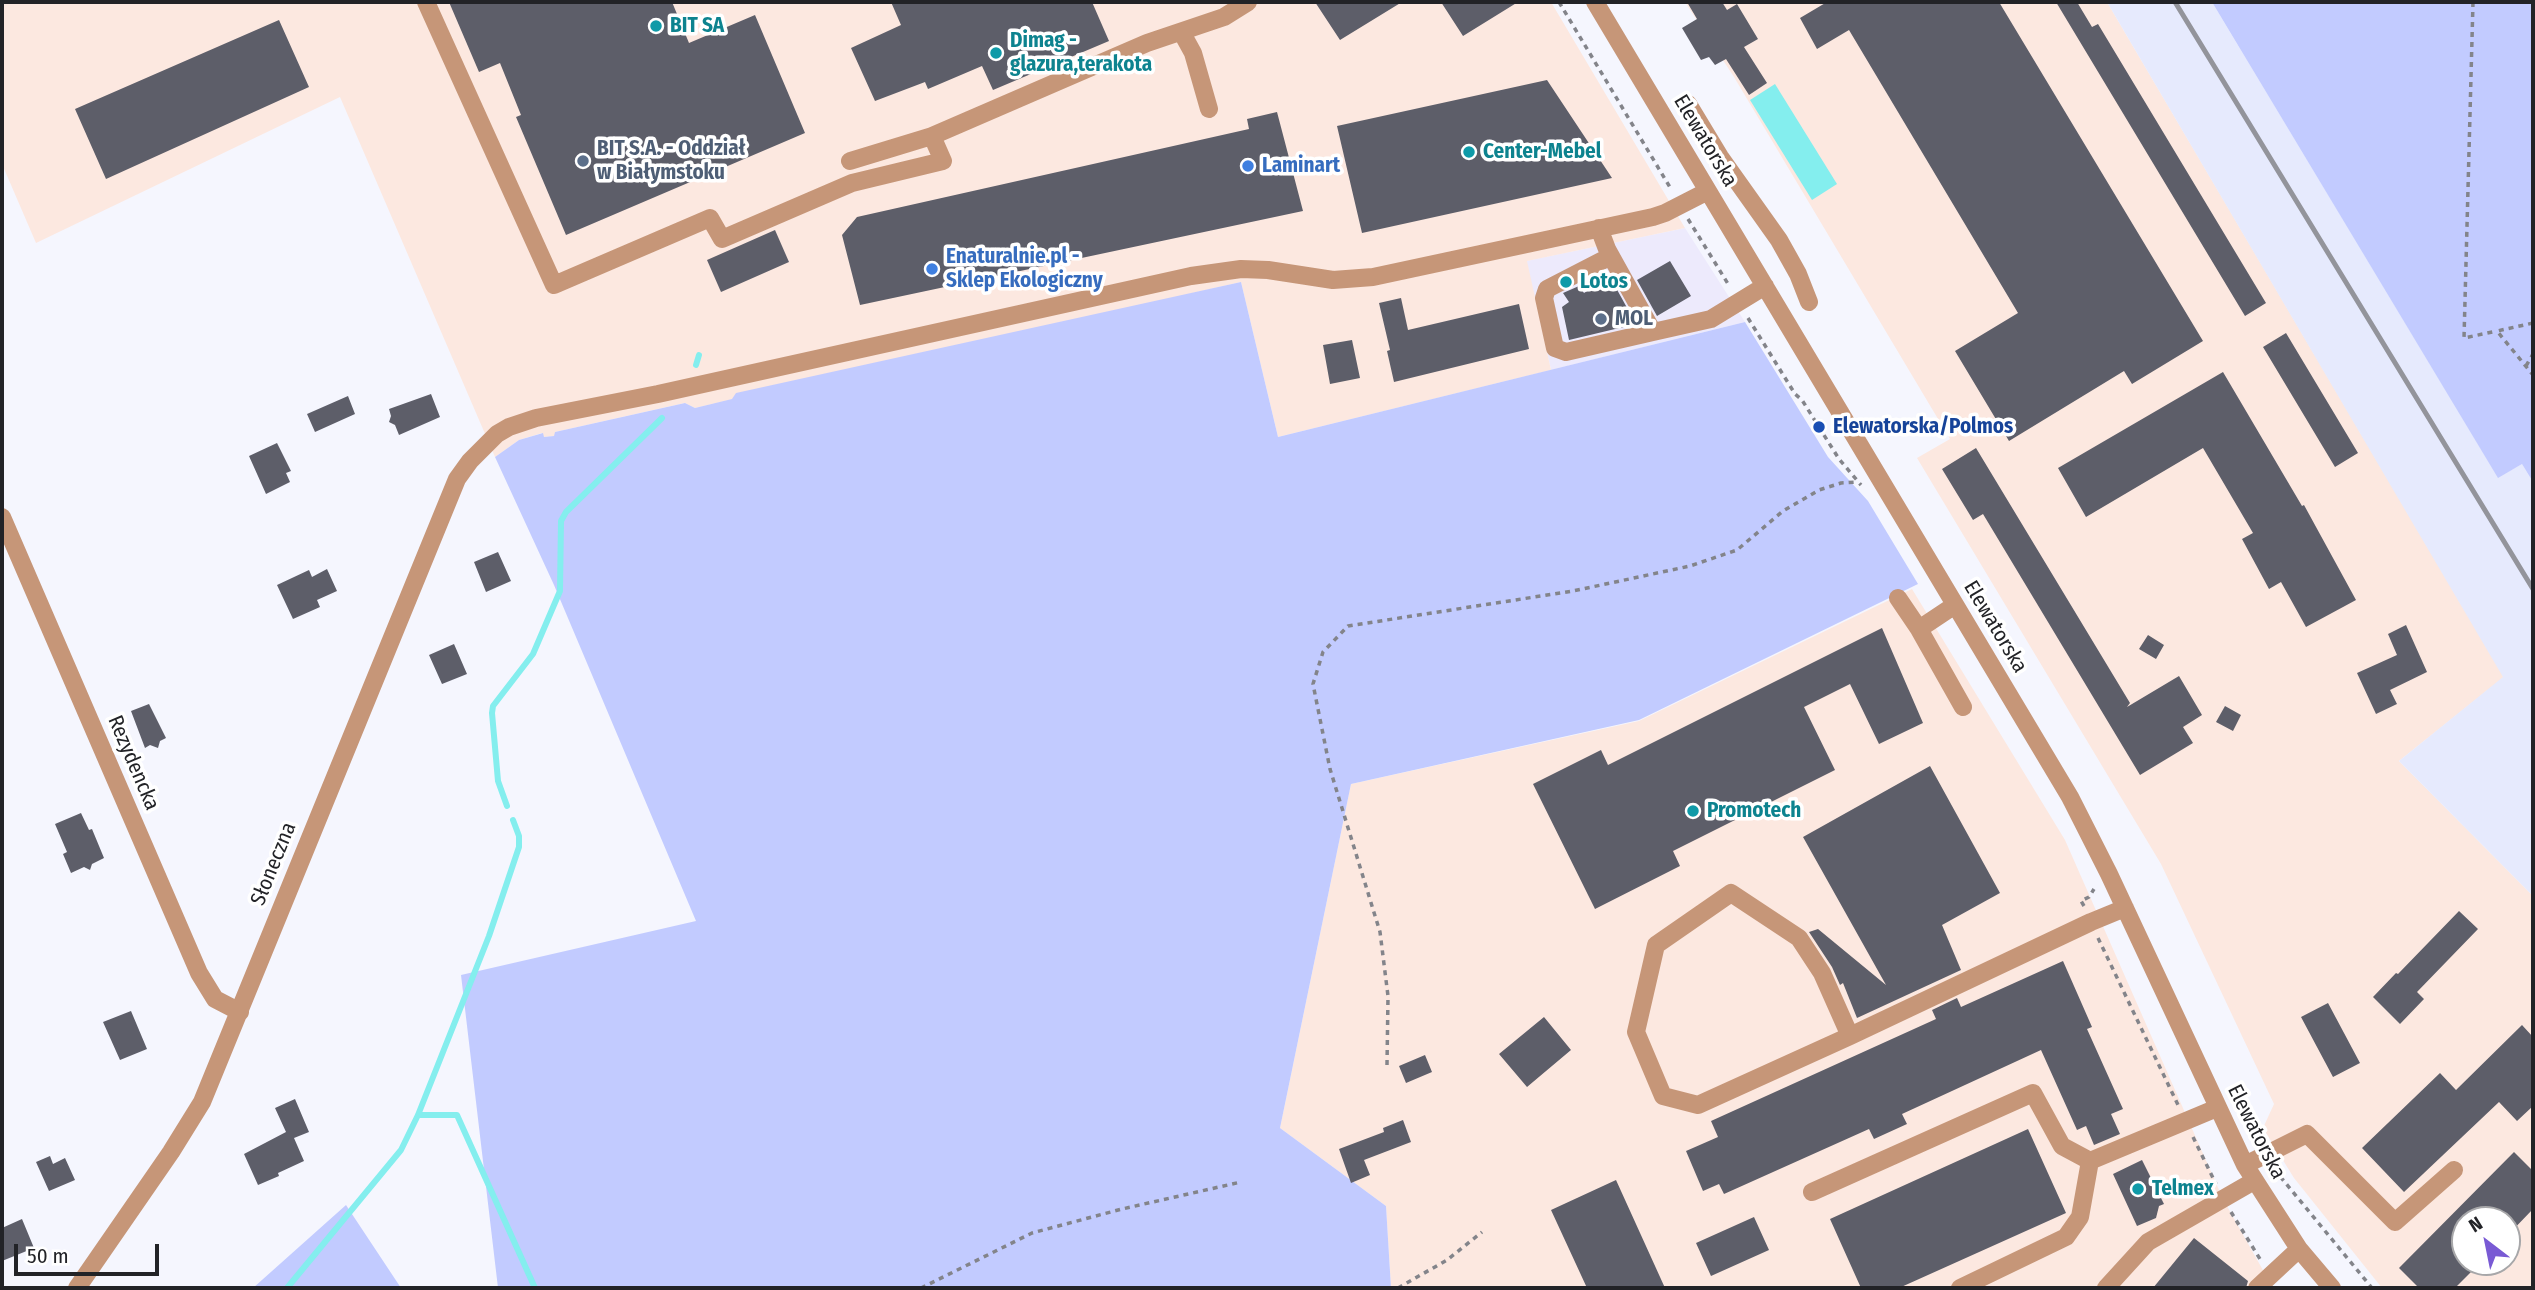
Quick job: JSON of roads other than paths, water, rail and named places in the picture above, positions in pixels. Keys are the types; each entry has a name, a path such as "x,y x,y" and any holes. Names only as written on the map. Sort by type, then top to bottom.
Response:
{"street":[{"path":"426,2 554,285 710,218 722,239 852,183 943,161 932,136"},
{"path":"850,161 932,136 1147,43 1182,33 1220,9 1248,2"},
{"name":"Elewatorska","path":"1595,2 2070,797 2250,1173 2299,1249 2332,1288"},
{"path":"1182,33 1193,53 1209,109"},
{"path":"1688,104 1720,157 1779,240 1798,274 1809,302"},
{"name":"Słoneczna","path":"77,1288 171,1152 202,1102 457,479 486,443 509,427 536,418 658,394 1191,276 1241,269 1268,270 1334,280 1360,279 1653,216 1708,191"},
{"path":"1599,228 1611,256 1653,332"},
{"path":"1611,256 1547,289 1544,298 1555,348 1566,352 1711,319 1765,286"},
{"name":"Rezydencka","path":"2,516 199,973 215,999 240,1012"},
{"path":"1898,598 1919,629 1963,707"},
{"path":"1919,629 1955,605"},
{"path":"1850,1036 1822,972 1799,938 1731,893 1656,945 1636,1031 1663,1096 1698,1105 1850,1036 2091,922 2125,908"},
{"path":"1812,1192 2033,1093 2063,1146 2090,1161"},
{"path":"2090,1161 2217,1108"},
{"path":"2106,1288 2148,1242 2223,1199 2250,1173 2306,1134 2395,1222 2454,1170"},
{"path":"1960,1288 2066,1237 2080,1217 2090,1161"},
{"path":"2264,1282 2299,1249"}],"waterway":[{"path":"696,365 699,355"},
{"path":"507,806 498,781 493,706 533,654 560,591 561,521 566,512 662,418"},
{"path":"287,1288 401,1150 418,1115 489,936 519,847 519,836 513,820"},
{"path":"418,1115 457,1115 535,1288"}],"railway":[{"path":"2175,2 2533,589"}],"place":[{"name":"BIT SA","path":"656,26"},
{"name":"Dimag - glazura,terakota","path":"996,53"},
{"name":"Center-Mebel","path":"1469,152"},
{"name":"BIT S.A. - Oddział w Białymstoku","path":"583,161"},
{"name":"Laminart","path":"1248,166"},
{"name":"Enaturalnie.pl - Sklep Ekologiczny","path":"932,269"},
{"name":"Lotos","path":"1566,282"},
{"name":"MOL","path":"1601,319"},
{"name":"Elewatorska/Polmos","path":"1819,427"},
{"name":"Promotech","path":"1693,811"},
{"name":"Telmex","path":"2138,1189"}]}
